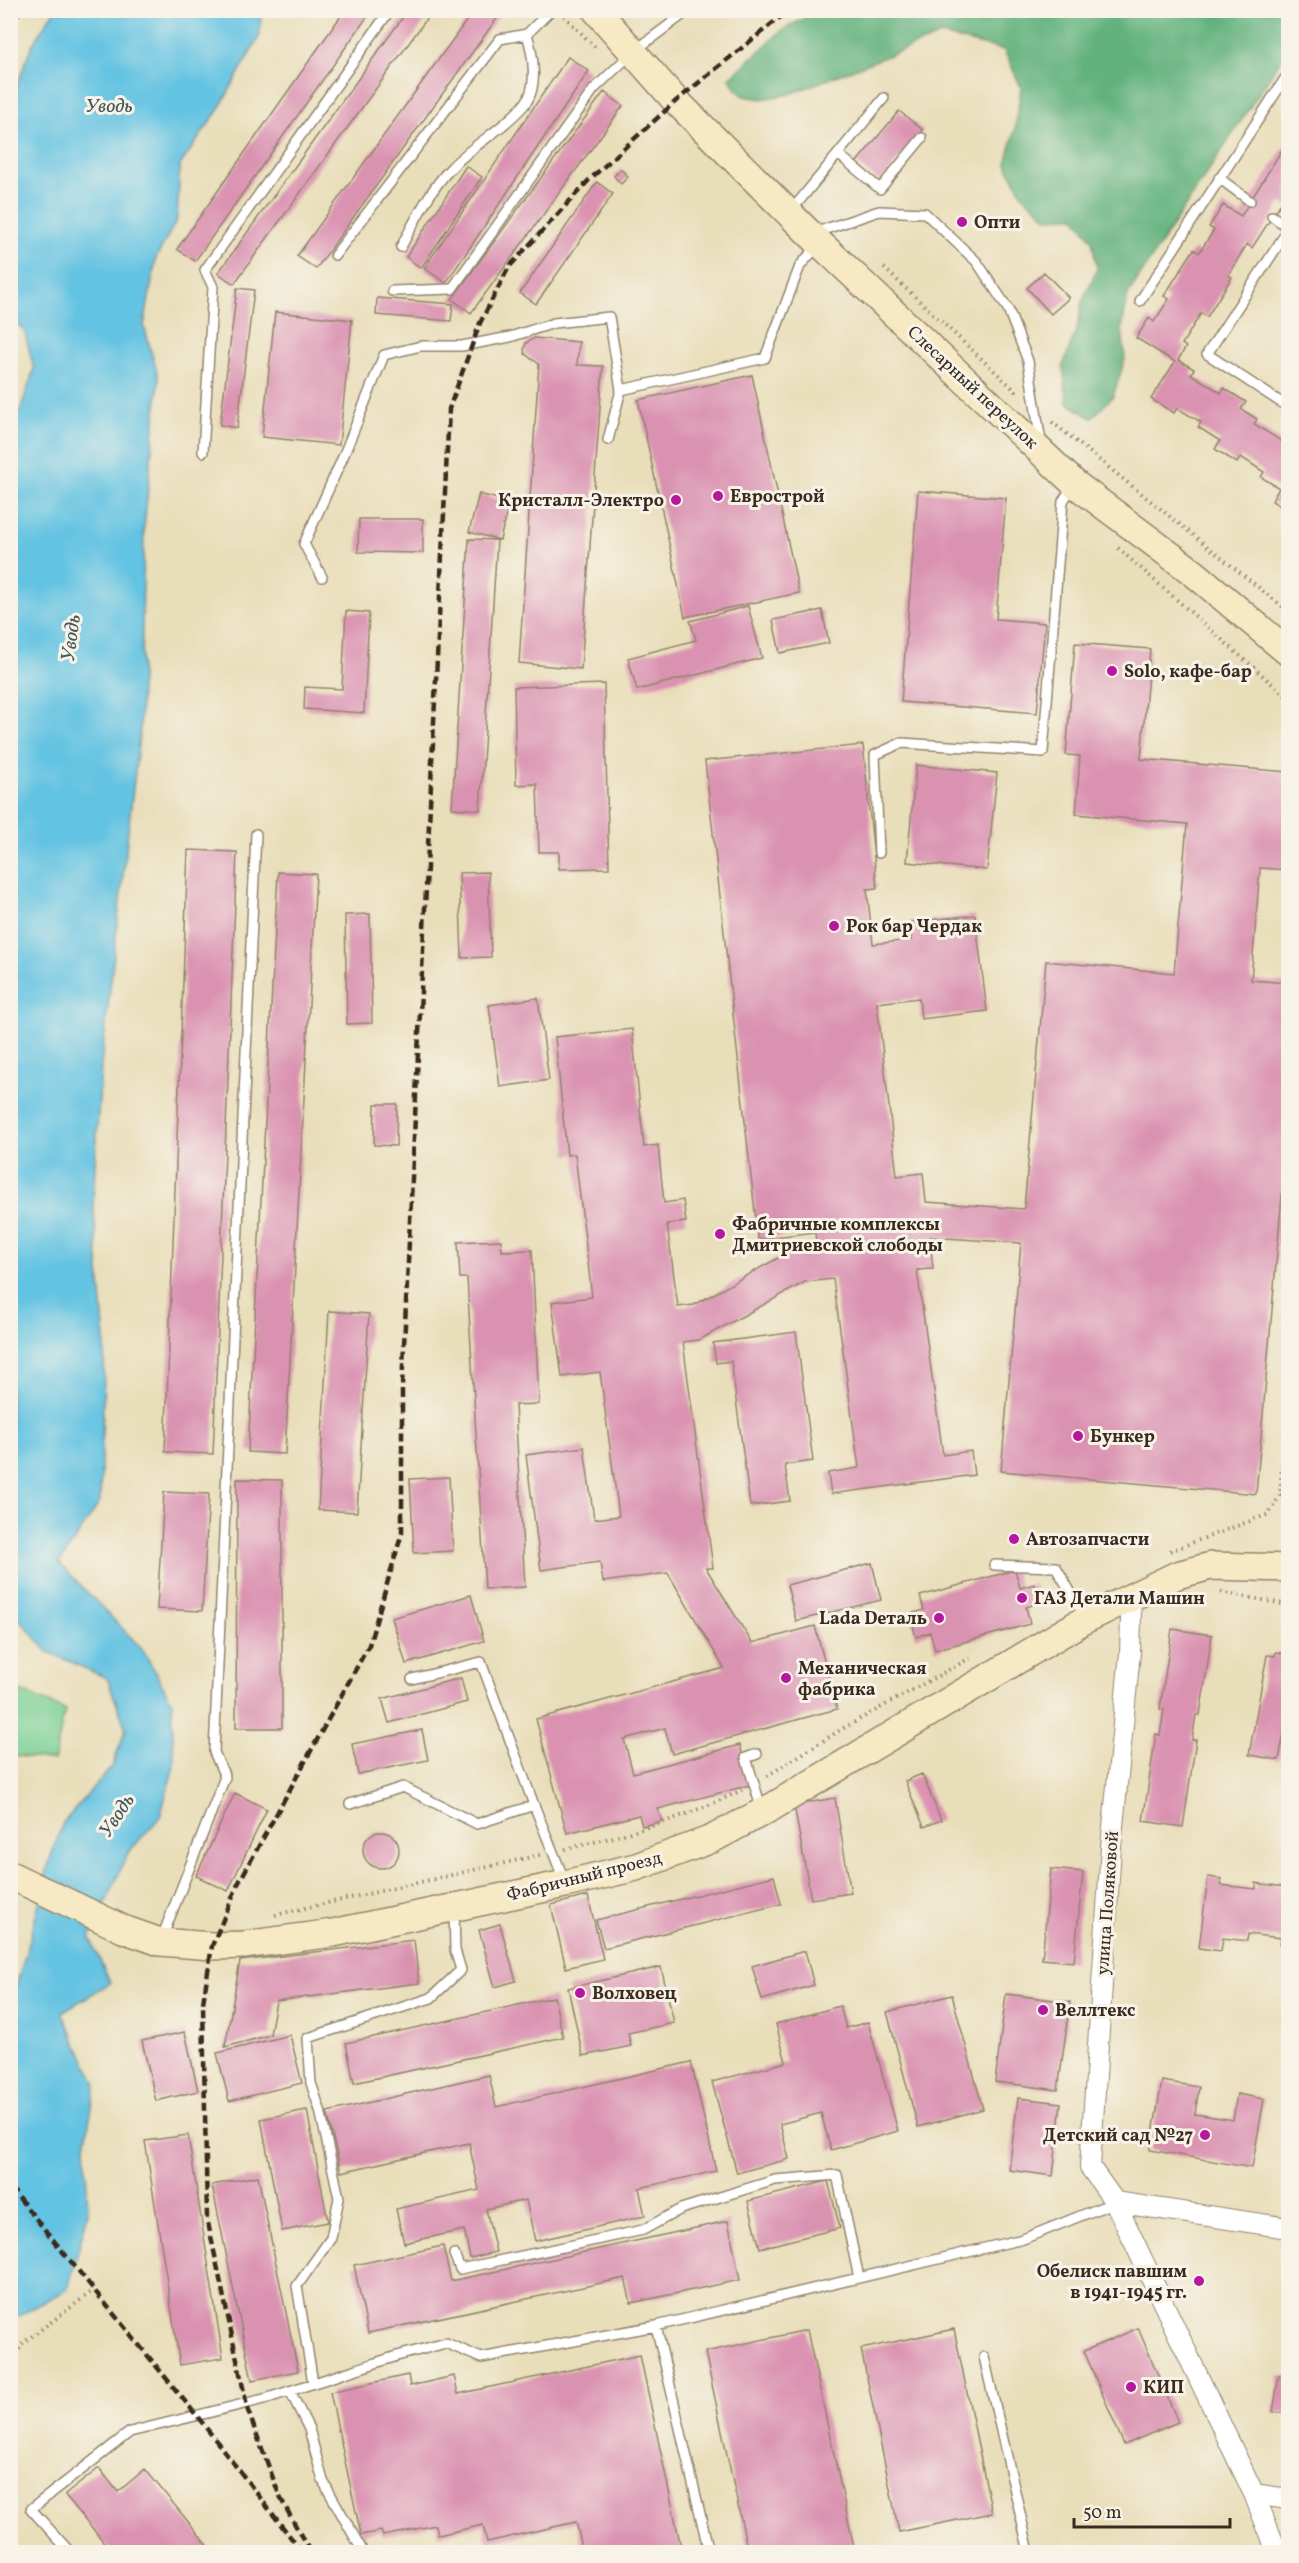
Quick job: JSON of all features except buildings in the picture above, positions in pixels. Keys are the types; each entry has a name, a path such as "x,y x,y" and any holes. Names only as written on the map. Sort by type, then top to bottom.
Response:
{"main road":[{"name":"Слесарный переулок","path":"596,10 676,101 815,239 1075,484 1194,573 1288,652"},
{"name":"Фабричный проезд","path":"11,1875 123,1929 160,1942 213,1946 244,1945 333,1933 565,1884 647,1863 712,1839 762,1812 1086,1619 1178,1575 1211,1566 1288,1568"}],"street":[{"name":"улица Поляковой","path":"1129,1597 1130,1653 1111,1847 1090,2167 1115,2202 1254,2494 1277,2553"},
{"path":"1115,2202 1288,2228"},
{"path":"1254,2494 1288,2499"}],"lane":[{"path":"203,452 213,287 205,270 390,10"},
{"path":"335,255 500,39 527,34 551,10"},
{"path":"392,291 452,289 594,89 633,51 689,10"},
{"path":"400,247 421,210 449,169 525,104 534,78 533,54 527,34"},
{"path":"1140,301 1288,74"},
{"path":"789,213 884,98"},
{"path":"838,154 880,189 922,138"},
{"path":"1219,178 1251,201"},
{"path":"621,390 765,358 800,266 815,239 879,211 925,213 977,262 1008,309 1028,362 1043,453"},
{"path":"1272,216 1288,229 1208,354 1288,407"},
{"path":"322,577 304,544 344,457 384,355 421,346 462,346 510,337 554,323 609,317 621,390 608,440"},
{"path":"879,853 875,755 901,743 1043,752 1063,501 1075,484"},
{"path":"160,1942 225,1778 214,1752 256,834"},
{"path":"994,1565 1056,1567 1086,1619"},
{"path":"412,1679 481,1662 565,1884"},
{"path":"758,1754 746,1758 762,1812"},
{"path":"350,1804 403,1787 477,1824 534,1805"},
{"path":"313,2383 297,2286 331,2238 339,2198 320,2110 311,2083 308,2038 431,1998 461,1970 455,1950 454,1908"},
{"path":"454,2254 460,2269 643,2230 681,2209 775,2180 837,2175 859,2278"},
{"path":"70,2553 31,2509 130,2432 290,2391 397,2356 446,2343 481,2358 656,2326 1023,2239 1115,2202"},
{"path":"656,2326 709,2553"},
{"path":"984,2357 1029,2553"},
{"path":"290,2391 309,2429 323,2481 363,2553"}],"path":[{"path":"10,38 21,10"},
{"path":"880,265 1036,409 1288,611"},
{"path":"1115,546 1288,698"},
{"path":"1167,1552 1186,1543 1269,1514 1280,1495 1288,1376"},
{"path":"1280,1495 1288,1496"},
{"path":"1212,1590 1288,1605"},
{"path":"266,1917 632,1833 702,1810 754,1784 843,1729 974,1656"},
{"path":"10,2366 23,2343 94,2290"}],"green space":[{"path":"817,11 1288,11 1288,49 1128,294 1122,328 1125,359 1113,396 1092,418 1067,403 1063,366 1078,325 1082,302 1097,269 1092,240 1075,217 1047,218 1023,196 1006,164 1015,130 1021,87 1004,50 941,35 790,94 762,99 744,96 735,88 730,78 782,30"},
{"path":"11,1687 65,1710 54,1761 11,1755"}],"water":[{"name":"Уводь","path":"54,11 261,11 260,35 219,109 180,165 177,219 156,258 144,326 159,379 144,528 140,728 101,1066 93,1200 105,1340 100,1502 59,1563 143,1650 172,1703 174,1766 160,1817 128,1853 90,1938 110,1983 62,2012 96,2084 85,2145 88,2213 68,2289 11,2322 11,2002 29,1943 50,1859 63,1823 112,1767 126,1729 107,1678 48,1652 17,1616 11,1613 10,426 20,411 34,369 24,330 11,319 10,104 32,45"}],"railway":[{"path":"310,2552 280,2497 248,2411 207,2218 203,2003 212,1946 238,1884 369,1645 402,1533 402,1387 449,409 480,323 509,267 589,180 676,101 789,10"},
{"path":"10,2187 197,2416 302,2552"}],"place":[{"name":"Опти","path":"962,222"},
{"name":"Еврострой","path":"718,496"},
{"name":"Кристалл-Электро","path":"676,500"},
{"name":"Solo, кафе-бар","path":"1112,671"},
{"name":"Рок бар Чердак","path":"834,926"},
{"name":"Фабричные комплексы Дмитриевской слободы","path":"720,1234"},
{"name":"Бункер","path":"1078,1436"},
{"name":"Автозапчасти","path":"1014,1539"},
{"name":"ГАЗ Детали Машин","path":"1022,1598"},
{"name":"Lada Dеталь","path":"939,1618"},
{"name":"Механическая фабрика","path":"786,1678"},
{"name":"Волховец","path":"580,1993"},
{"name":"Веллтекс","path":"1043,2010"},
{"name":"Детский сад №27","path":"1205,2135"},
{"name":"Обелиск павшим в 1941-1945 гг.","path":"1199,2281"},
{"name":"КИП","path":"1131,2387"}]}
